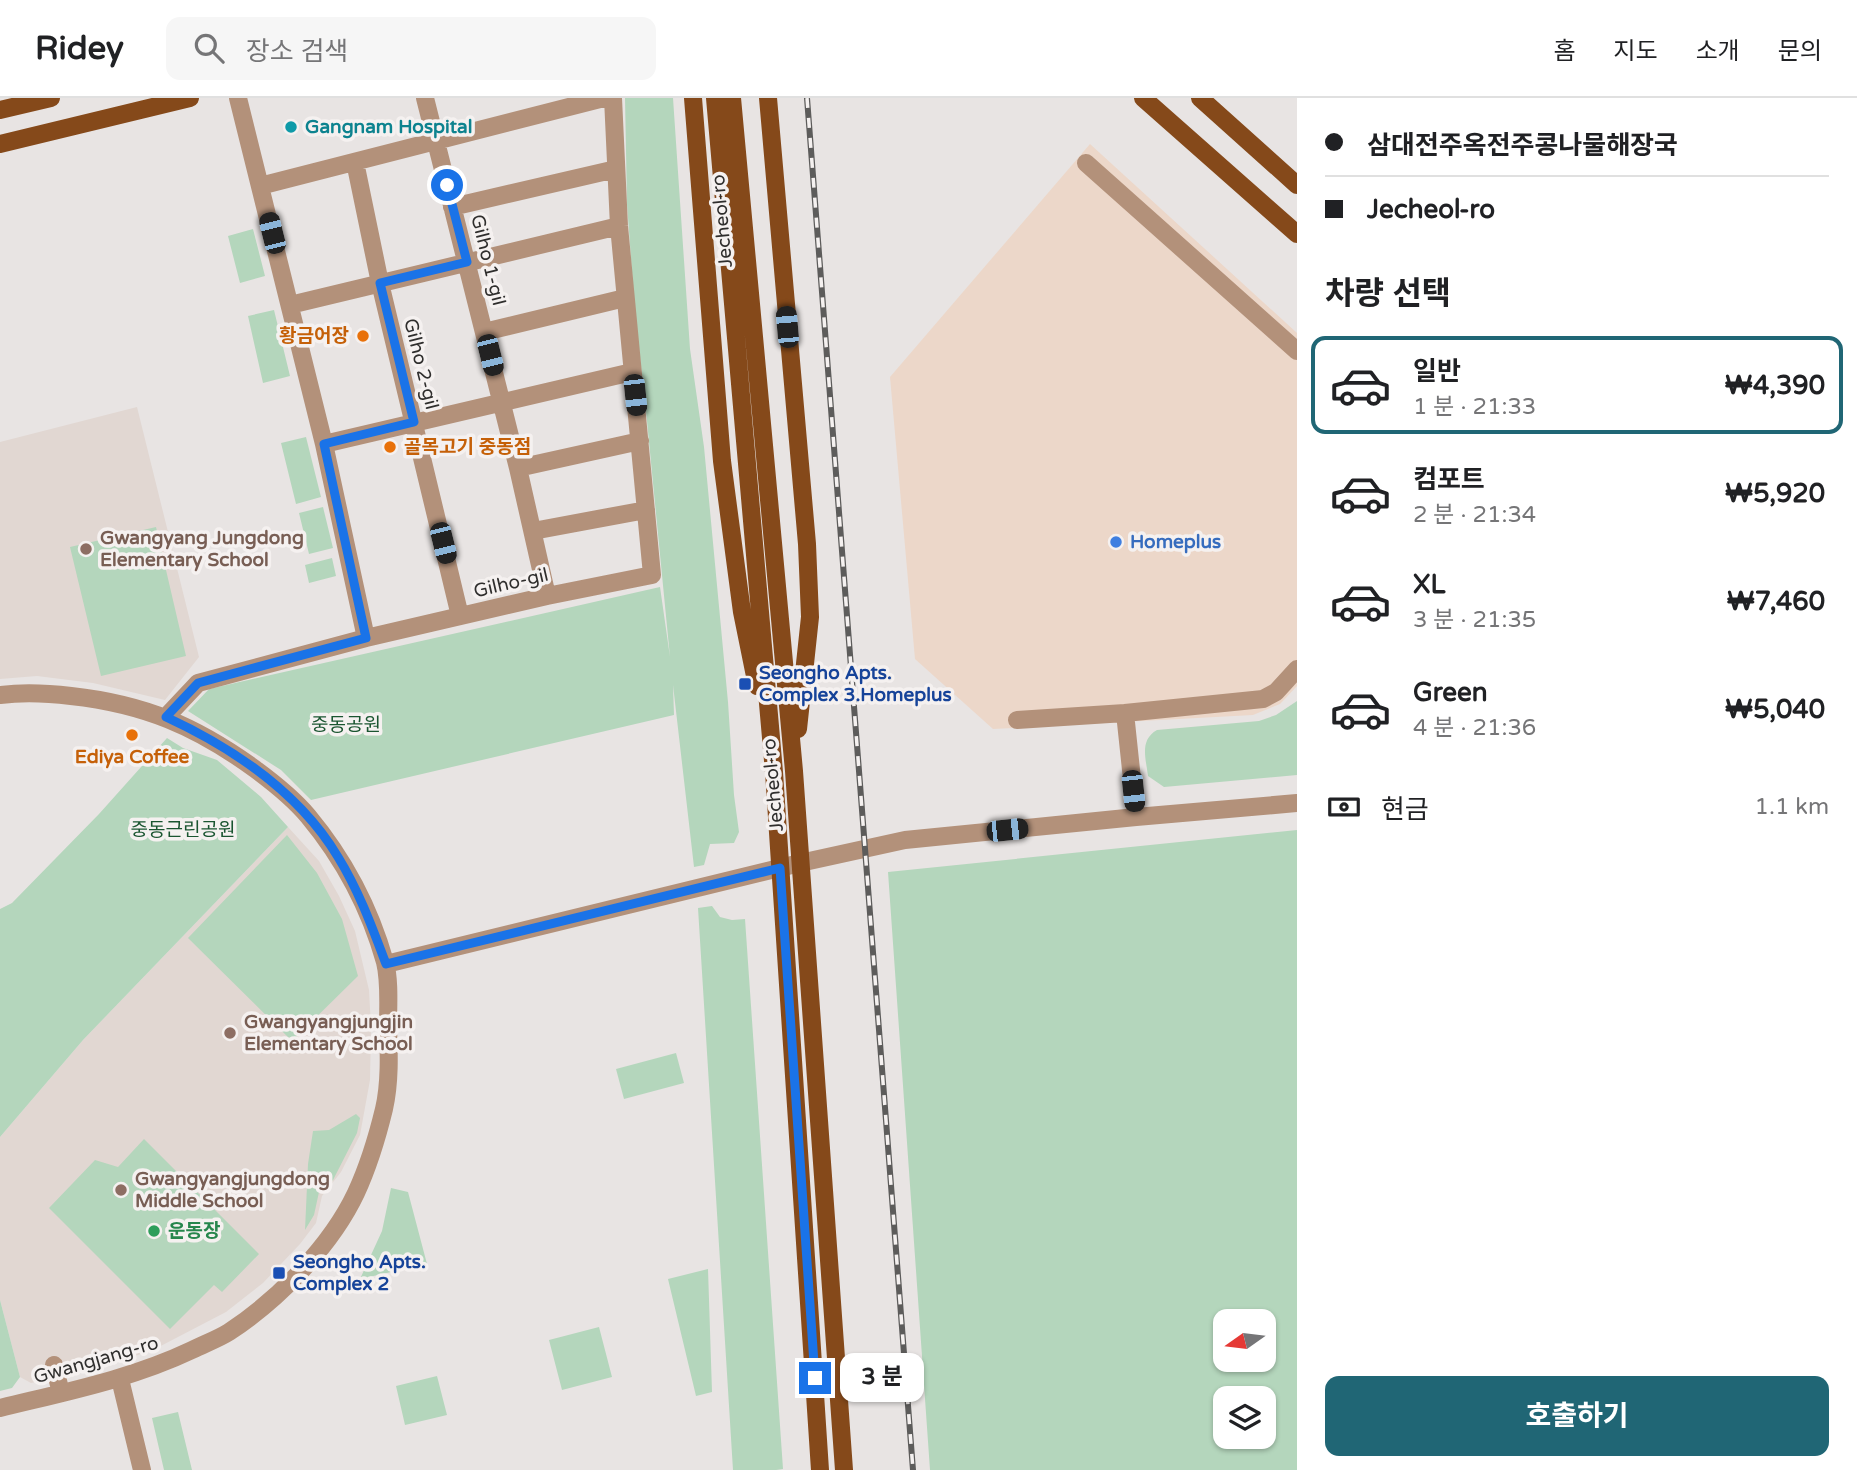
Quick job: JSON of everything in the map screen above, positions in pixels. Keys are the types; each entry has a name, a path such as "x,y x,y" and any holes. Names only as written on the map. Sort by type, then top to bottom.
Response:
{"main road":[{"path":"0,110 51,98"},
{"path":"0,144 190,98"},
{"path":"693,98 722,461 742,612 774,772"},
{"name":"Jecheol-ro","path":"715,98 774,772 818,1467"},
{"name":"Jecheol-ro","path":"732,98 794,771 846,1465"},
{"path":"768,98 807,544 810,617 794,771"},
{"path":"1143,98 1297,234"},
{"path":"1200,98 1297,185"}],"street":[{"path":"238,98 324,444 366,638"},
{"name":"Gilho 1-gil","path":"425,98 518,468 547,596"},
{"path":"260,186 604,98"},
{"name":"Gilho-gil","path":"166,717 198,683 366,638 652,575 619,226 614,98"},
{"name":"Gilho 2-gil","path":"355,162 380,283 460,616"},
{"path":"1086,163 1297,351"},
{"path":"452,207 616,169"},
{"path":"290,304 619,226"},
{"path":"484,332 625,298"},
{"path":"324,444 632,372"},
{"path":"518,468 640,441"},
{"path":"533,531 646,510"},
{"path":"1017,720 1125,713 1263,699 1276,692 1297,669"},
{"name":"Gwangjang-ro","path":"0,695 22,692 94,698 166,717 226,748 278,786 307,815 337,855 358,895 386,964 389,1064 385,1107 355,1196 334,1231 277,1294 228,1333 163,1364 120,1379 0,1408"},
{"path":"1125,713 1136,817"},
{"path":"386,964 905,840 1297,803"},
{"path":"54,1365 61,1394"},
{"path":"120,1379 142,1470"}],"shaded area":[{"path":"1090,144 1297,333 1297,686 1280,704 1253,715 993,729 915,659 890,377"},
{"name":"Gwangyang Jungdong Elementary School","path":"137,407 199,657 165,700 93,683 37,676 0,679 0,442"},
{"path":"288,827 319,861 339,896 355,931 369,990 370,1080 360,1135 341,1172 322,1196 316,1223 263,1283 226,1312 153,1350 105,1366 31,1383 20,1377 0,1300 0,1137 83,1040"}],"green space":[{"name":"중동공원","path":"625,98 673,98 690,349 704,447 728,702 739,832 734,843 710,844 704,865 694,867 673,685 674,715 311,800 281,770 188,711 209,689 660,587 670,657 635,313 627,204"},
{"path":"253,229 265,276 240,283 228,236"},
{"path":"274,310 290,376 263,383 248,316"},
{"path":"306,437 321,497 296,504 281,443"},
{"path":"323,507 333,548 309,554 299,513"},
{"path":"156,527 186,656 101,676 70,547"},
{"path":"332,558 336,576 309,583 305,565"},
{"path":"1297,701 1297,775 1164,787 1148,776 1146,744 1151,734 1157,730 1259,721 1276,715"},
{"name":"중동근린공원","path":"167,738 183,748 217,760 261,797 288,827 83,1040 0,1137 0,909 12,903 99,814"},
{"path":"1297,830 1297,1470 930,1470 888,872"},
{"path":"287,835 317,873 342,919 358,976 292,1041 188,938"},
{"path":"712,906 720,917 745,919 783,1469 776,1470 733,1470 698,908"},
{"path":"676,1053 684,1083 624,1099 616,1069"},
{"path":"356,1114 360,1118 357,1133 333,1180 319,1192 314,1215 305,1230 308,1164 313,1131 329,1130"},
{"name":"운동장","path":"144,1139 259,1254 222,1292 214,1285 170,1329 49,1208 95,1160 118,1167"},
{"path":"391,1188 408,1192 427,1264 360,1279 382,1231"},
{"path":"708,1269 712,1392 696,1396 668,1279"},
{"path":"0,1300 20,1377 12,1388 0,1391"},
{"path":"599,1327 612,1377 562,1390 549,1340"},
{"path":"437,1376 447,1415 405,1425 396,1386"},
{"path":"178,1412 192,1470 164,1470 152,1418"}],"railway":[{"path":"807,98 913,1470"}],"place":[{"name":"Gangnam Hospital","path":"291,127"},
{"name":"황금어장","path":"363,336"},
{"name":"골목고기 중동점","path":"390,447"},
{"name":"Homeplus","path":"1116,542"},
{"name":"Gwangyang Jungdong Elementary School","path":"86,549"},
{"name":"Seongho Apts. Complex 3.Homeplus","path":"745,684"},
{"name":"Ediya Coffee","path":"132,735"},
{"name":"Gwangyangjungjin Elementary School","path":"230,1033"},
{"name":"Gwangyangjungdong Middle School","path":"121,1190"},
{"name":"운동장","path":"154,1231"},
{"name":"Seongho Apts. Complex 2","path":"279,1273"}],"route":[{"path":"447,185 467,262 380,283 414,422 324,444 366,638 198,683 166,717 226,748 278,786 307,815 337,855 365,908 386,964 780,868 815,1378"}]}
